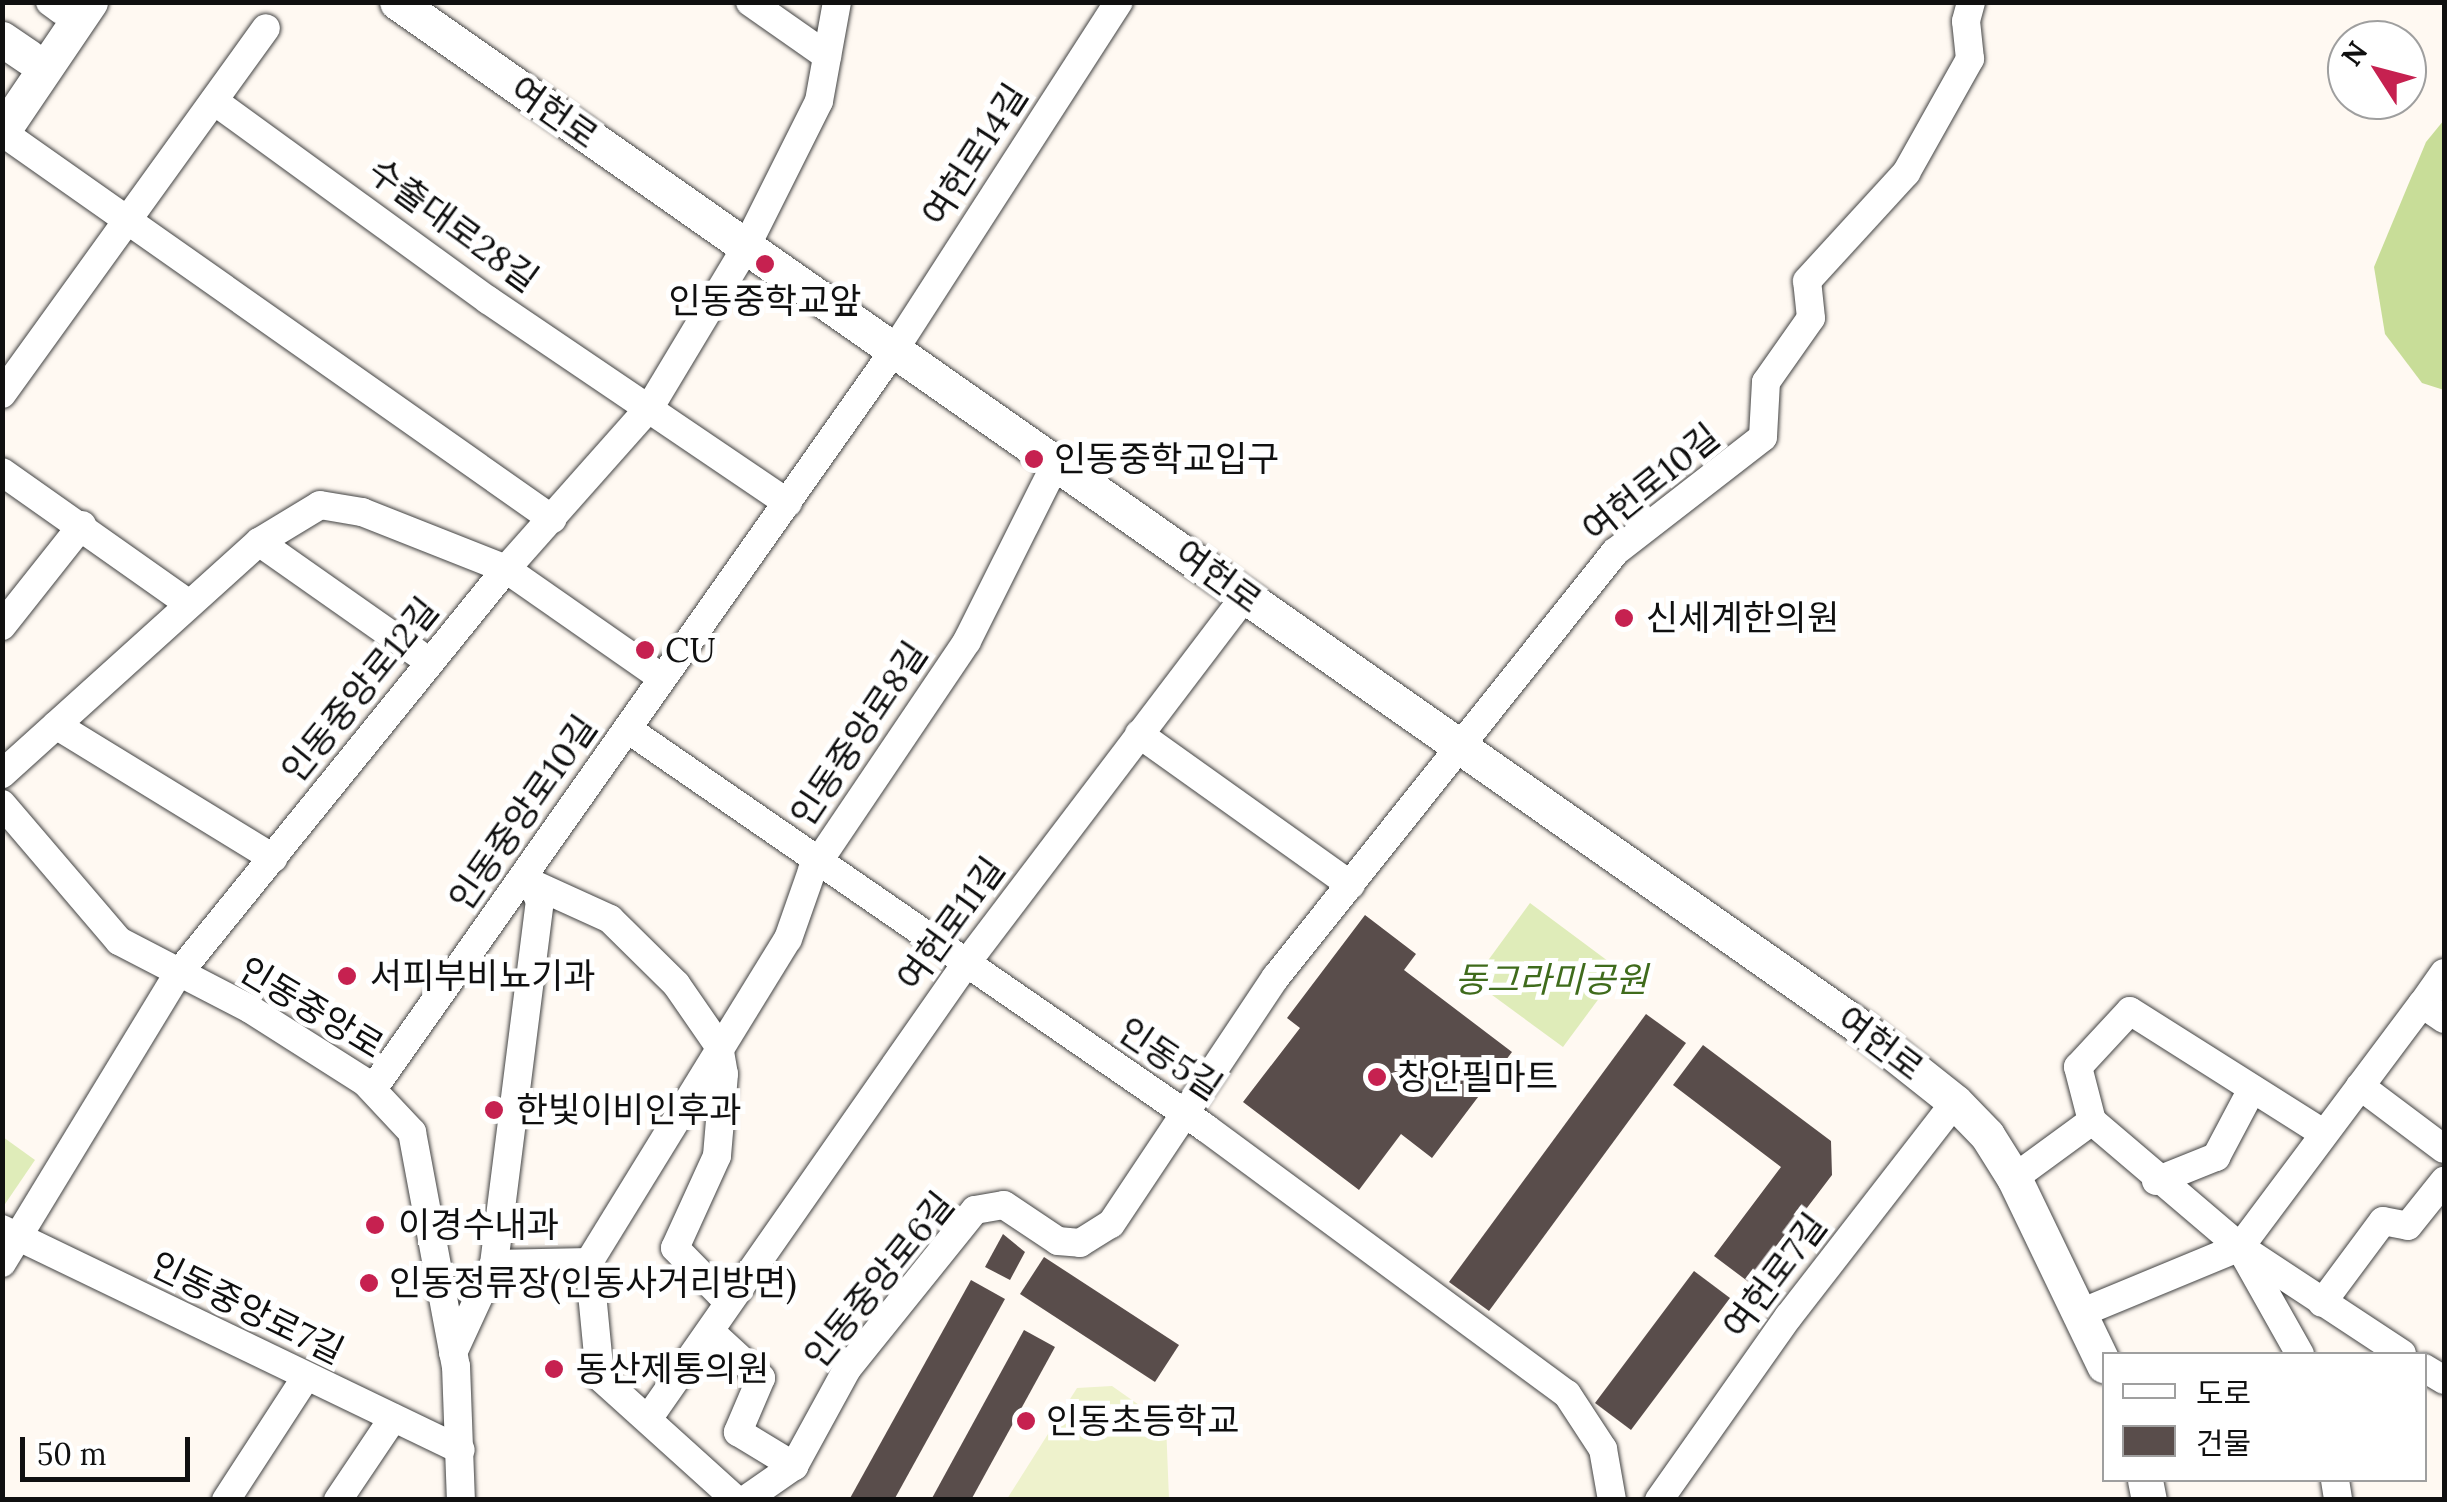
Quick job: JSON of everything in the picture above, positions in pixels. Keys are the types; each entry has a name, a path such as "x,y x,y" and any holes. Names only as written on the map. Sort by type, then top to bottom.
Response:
{"street":[{"name":"여헌로","path":"397,2 1057,460 1461,751 1863,1029 1956,1102 1987,1136 2014,1178 2083,1312 2102,1360"},
{"path":"750,2 828,56"},
{"name":"인동중앙로12길","path":"2,1263 11,1234 178,974 506,569 650,407 746,247 819,101 837,2"},
{"name":"여헌로14길","path":"895,349 1119,2"},
{"name":"여헌로10길","path":"1461,751 1615,552 1762,437 1766,382 1812,318 1808,280 1906,173 1970,59 1966,21 1971,2"},
{"path":"2,93 16,48 67,4"},
{"path":"67,4 2,132 552,519"},
{"path":"2,394 266,28"},
{"name":"수출대로28길","path":"214,101 488,300 650,407"},
{"name":"인동중앙로10길","path":"373,1089 528,878 662,678 895,349"},
{"path":"650,407 788,503"},
{"name":"인동중앙로8길","path":"589,1262 788,939 817,863 967,641 1057,460"},
{"path":"2,472 189,604"},
{"path":"2,774 259,542 320,505 362,512 506,569 662,678"},
{"path":"2,626 82,525"},
{"path":"259,542 430,662"},
{"name":"여헌로11길","path":"648,1419 966,965 1244,597"},
{"path":"56,725 272,858"},
{"name":"인동5길","path":"629,730 1182,1114 1567,1394 1604,1449 1612,1500"},
{"path":"1138,734 1351,886"},
{"name":"인동중앙로6길","path":"745,1500 794,1466 846,1369 976,1210 1004,1206 1058,1241 1080,1243 1110,1224 1276,977 1461,751"},
{"name":"인동중앙로","path":"2,804 118,941 250,1009 393,1106 417,1147 453,1353 461,1500"},
{"path":"528,878 610,919 676,984 719,1046 724,1074 717,1156 675,1248 728,1302"},
{"name":"인동중앙로","path":"453,1353 494,1264 540,901 528,878"},
{"path":"2083,1312 2240,1248 2360,1086 2433,1012 2444,973"},
{"path":"2323,1133 2130,1011 2078,1067 2092,1121 2156,1181 2240,1248 2322,1303 2382,1350"},
{"path":"2360,1086 2444,1149"},
{"path":"2156,1181 2216,1156 2252,1089"},
{"name":"여헌로7길","path":"1660,1500 1789,1316 1956,1102"},
{"path":"2014,1178 2092,1121"},
{"path":"2322,1303 2383,1222 2408,1226 2444,1181"},
{"name":"인동중앙로7길","path":"11,1234 304,1380 461,1450"},
{"path":"2240,1248 2299,1352"},
{"path":"494,1264 589,1262 600,1377 736,1500"},
{"path":"711,1332 761,1378 738,1432 794,1466"},
{"path":"226,1500 304,1380"},
{"path":"338,1500 393,1418"}],"green space":[{"path":"2444,120 2444,390 2422,383 2385,334 2374,267 2426,142"},
{"name":"동그라미공원","path":"1530,903 1620,970 1563,1047 1473,981"},
{"path":"3,1137 35,1160 3,1207"},
{"path":"1112,1386 1166,1424 1169,1499 1007,1499 1077,1388"}],"building":[{"name":"창안필마트","path":"1365,915 1416,954 1404,970 1512,1052 1432,1158 1401,1134 1359,1190 1243,1102 1300,1028 1287,1018"},
{"path":"1646,1014 1686,1043 1489,1311 1449,1282"},
{"path":"1703,1045 1831,1141 1832,1175 1750,1283 1714,1256 1781,1167 1673,1085"},
{"path":"1003,1234 1025,1252 1010,1280 985,1267"},
{"path":"1044,1257 1179,1345 1155,1382 1020,1294"},
{"path":"1694,1271 1730,1298 1631,1430 1595,1403"},
{"path":"971,1280 1005,1299 894,1500 849,1500"},
{"path":"1024,1330 1055,1347 971,1500 931,1500"}],"place":[{"name":"인동중학교앞","path":"765,264"},
{"name":"인동중학교입구","path":"1034,459"},
{"name":"신세계한의원","path":"1624,618"},
{"name":"CU","path":"645,650"},
{"name":"서피부비뇨기과","path":"347,976"},
{"name":"창안필마트","path":"1377,1077"},
{"name":"한빛이비인후과","path":"494,1110"},
{"name":"이경수내과","path":"375,1225"},
{"name":"인동정류장(인동사거리방면)","path":"369,1283"},
{"name":"동산제통의원","path":"554,1369"},
{"name":"인동초등학교","path":"1026,1421"}]}
